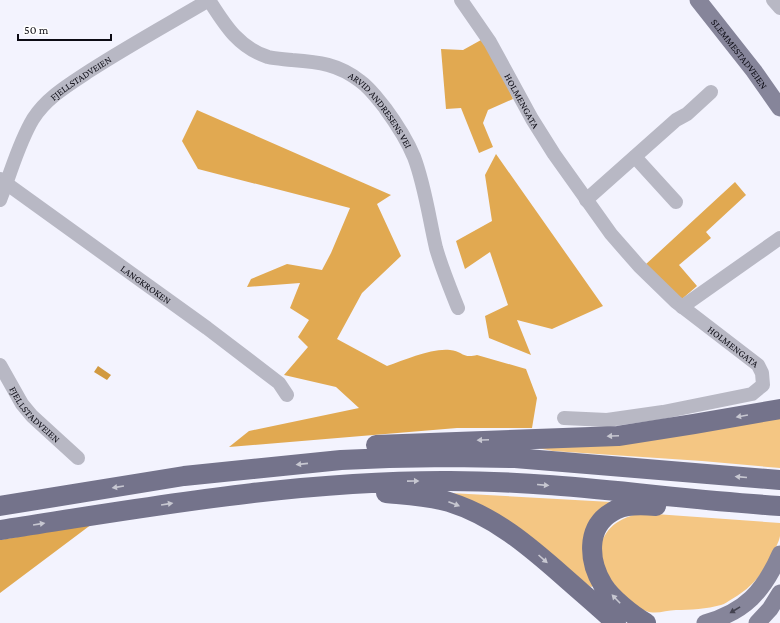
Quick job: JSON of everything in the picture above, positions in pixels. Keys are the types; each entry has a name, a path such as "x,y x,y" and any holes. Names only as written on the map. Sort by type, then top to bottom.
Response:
{"highway":[{"path":"341,460 367,446 618,436 780,409"},
{"path":"0,506 184,476 341,460 449,456 515,458 780,480"},
{"path":"0,530 187,501 290,488 399,482 512,482 774,506"},
{"path":"290,488 418,496 448,502 480,514 513,534 531,548 616,623"},
{"path":"646,623 636,617 621,604 604,586 594,566 592,547 594,532 600,522 612,512 626,507 643,505 724,511 774,506"},
{"path":"584,595 602,623"}],"main road":[{"name":"SLEMMESTADVEIEN","path":"698,0 754,71 780,108"},
{"name":"SLEMMESTADVEIEN","path":"712,0 762,66 780,94"},
{"path":"705,623 734,611 754,596 769,577 780,554"},
{"path":"757,623 770,609 780,593"}],"street":[{"name":"FJELLSTADVEIEN","path":"0,200 3,181 18,148 34,118 45,104 63,89 126,48 209,0"},
{"name":"ARVID ANDRESENS VEI","path":"209,0 225,26 237,39 250,48 270,58 328,64 348,72 362,82 376,96 395,122 413,156 423,189 436,248 458,308"},
{"name":"HOLMENGATA","path":"461,0 490,42 532,119 554,154 611,234 639,266 682,307 758,365 762,373 763,385 752,394 663,412 607,420 564,418"},
{"path":"773,0 780,8"},
{"path":"586,200 676,120 686,114 711,92"},
{"path":"635,156 676,202"},
{"name":"LANGKROKEN","path":"3,181 207,328 279,383 287,395"},
{"path":"682,307 780,238"},
{"name":"FJELLSTADVEIEN","path":"0,365 22,404 32,416 78,458"}],"shaded area":[{"path":"481,40 497,64 513,99 488,110 483,123 493,147 479,153 461,108 446,109 441,49 463,50"},
{"path":"197,110 391,195 377,204 401,256 362,293 337,339 387,366 426,353 450,350 469,356 477,355 526,369 537,398 532,428 457,428 229,447 249,431 359,408 336,387 284,375 308,347 298,337 309,320 290,308 300,283 247,287 251,279 287,264 322,270 331,253 350,208 198,169 182,141"},
{"path":"496,154 603,306 552,329 517,320 531,355 489,338 485,316 508,305 490,252 465,269 456,241 492,221 485,175"},
{"path":"735,182 746,195 706,232 711,238 679,265 697,286 682,299 645,265"},
{"path":"98,366 111,375 107,380 94,372"},
{"path":"780,418 780,468 553,451 532,447"},
{"path":"450,493 611,502 593,586 591,587"},
{"path":"641,513 780,523 780,536 772,555 760,575 739,595 722,605 704,608 650,612 643,610 634,604 613,583 602,558 601,546 605,535 613,526 625,518"},
{"path":"92,524 0,593 0,540"}]}
